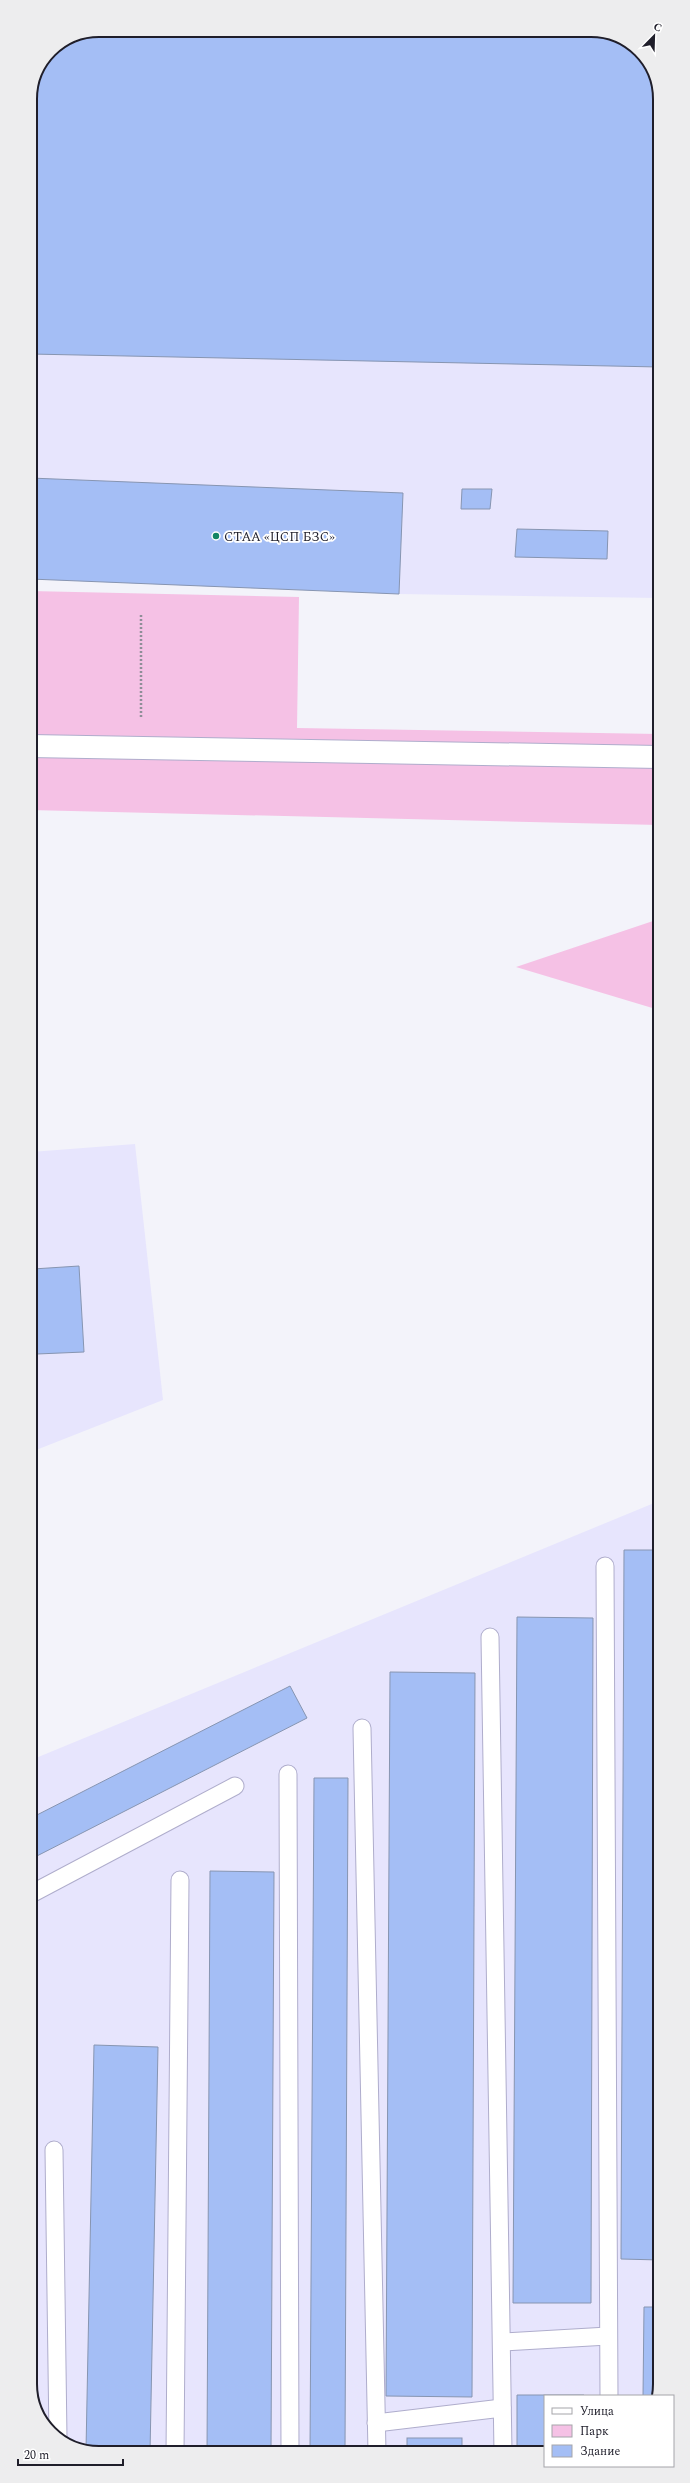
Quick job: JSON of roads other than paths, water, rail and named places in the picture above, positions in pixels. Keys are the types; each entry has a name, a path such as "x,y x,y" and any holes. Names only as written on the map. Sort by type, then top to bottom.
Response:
{"street":[{"path":"37,746 653,757"}],"lane":[{"path":"605,1566 609,2395"},
{"path":"490,1637 503,2446"},
{"path":"362,1728 378,2446"},
{"path":"288,1774 290,2446"},
{"path":"37,1891 235,1786"},
{"path":"175,2446 180,1880"},
{"path":"54,2150 58,2431"},
{"path":"502,2342 608,2336"},
{"path":"376,2423 502,2408"}],"place":[{"name":"СТАА «ЦСП БЗС»","path":"216,536"}]}
